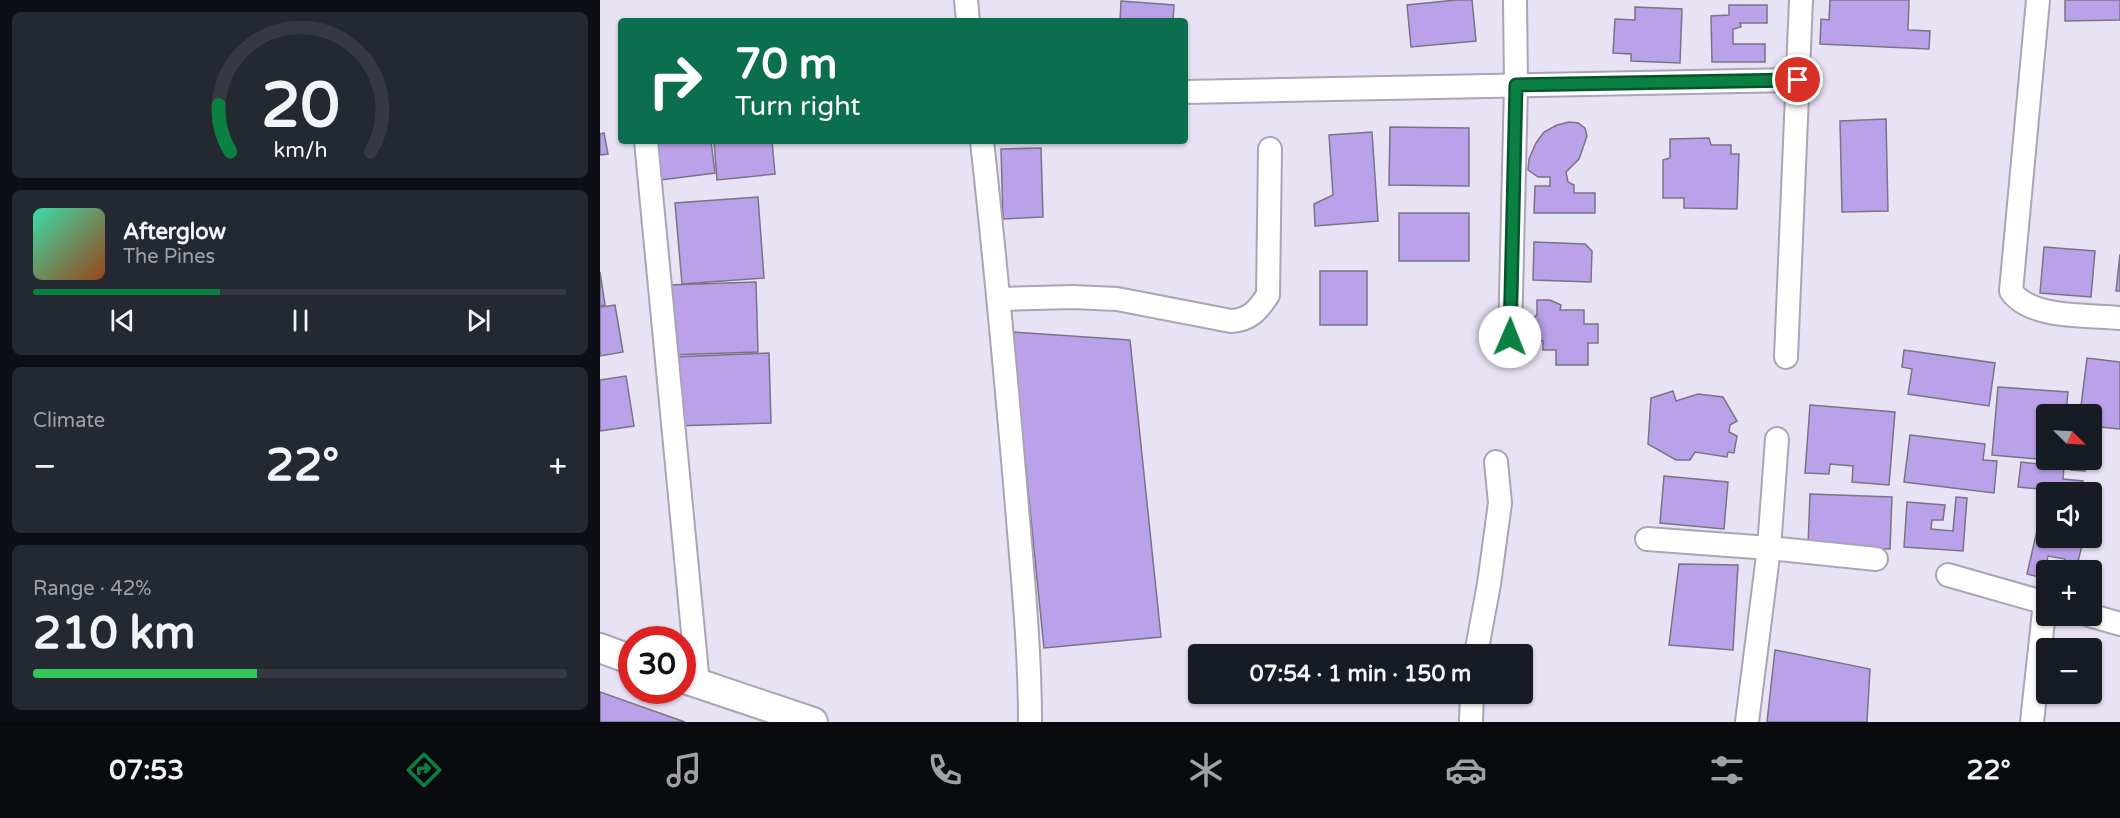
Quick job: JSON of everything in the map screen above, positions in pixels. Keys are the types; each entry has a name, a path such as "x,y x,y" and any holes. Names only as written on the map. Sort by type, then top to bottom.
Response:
{"main road":[{"path":"600,648 618,655"},
{"path":"696,683 813,722"}],"street":[{"path":"966,0 968,18"},
{"path":"1510,337 1516,85 1515,0"},
{"path":"1786,357 1801,0"},
{"path":"2038,0 2011,291 2022,303 2042,312 2120,318"},
{"path":"1188,92 1798,80"},
{"path":"646,144 686,626"},
{"path":"982,144 999,298 1022,563 1030,722"},
{"path":"999,298 1117,299 1231,321 1250,315 1258,310 1268,295 1270,149"},
{"path":"1747,722 1769,548 1777,438"},
{"path":"1478,644 1500,503 1496,462"},
{"path":"1647,539 1876,558"},
{"path":"1948,575 2036,600"},
{"path":"2102,619 2120,624"},
{"path":"2032,722 2043,626"},
{"path":"1471,722 1472,704"}],"building":[{"path":"1472,0 1476,41 1411,47 1407,5"},
{"path":"1830,0 1909,0 1908,30 1930,31 1929,49 1820,44 1821,19 1829,20"},
{"path":"2065,0 2120,0 2120,20 2065,21"},
{"path":"1121,1 1174,5 1173,18 1120,18"},
{"path":"1729,5 1767,5 1767,23 1740,23 1741,27 1733,29 1733,44 1765,44 1765,62 1712,62 1711,16 1729,15"},
{"path":"1635,7 1682,9 1680,63 1631,61 1631,54 1613,53 1615,19 1635,20"},
{"path":"1886,119 1888,211 1842,212 1840,121"},
{"path":"1569,122 1578,123 1585,128 1587,136 1579,159 1566,172 1568,182 1574,185 1574,193 1595,193 1595,213 1534,213 1535,186 1550,186 1550,177 1538,177 1528,170 1529,159 1544,132"},
{"path":"1390,127 1469,128 1469,186 1389,185"},
{"path":"1372,132 1378,221 1315,226 1314,204 1333,195 1329,135"},
{"path":"604,133 608,154 600,155 600,134"},
{"path":"1709,138 1711,145 1731,145 1731,154 1739,154 1737,209 1684,208 1684,198 1663,198 1663,160 1670,158 1670,139"},
{"path":"657,144 711,144 715,173 661,180"},
{"path":"714,144 772,144 775,174 717,180"},
{"path":"1041,148 1043,217 1003,219 1001,149"},
{"path":"758,197 764,278 682,284 675,203"},
{"path":"1399,213 1469,213 1469,261 1399,261"},
{"path":"1534,242 1585,244 1592,251 1591,282 1533,280"},
{"path":"2044,247 2095,251 2091,297 2040,293"},
{"path":"2120,254 2120,291 2116,291"},
{"path":"1320,271 1367,271 1367,325 1320,325"},
{"path":"600,272 605,305 600,306"},
{"path":"756,282 758,352 669,355 667,285"},
{"path":"1537,300 1550,300 1561,305 1560,310 1584,310 1584,324 1598,324 1598,343 1588,343 1588,365 1556,365 1556,350 1543,350 1543,341 1533,341 1533,318 1537,315"},
{"path":"615,305 623,352 600,356 600,307"},
{"path":"1012,332 1130,340 1161,637 1044,648"},
{"path":"1904,350 1995,363 1989,406 1908,394 1912,369 1902,367"},
{"path":"769,353 771,423 674,426 672,357"},
{"path":"2087,358 2120,362 2120,429 2102,427 2102,404 2081,404"},
{"path":"626,376 634,426 600,431 600,380"},
{"path":"1998,387 2068,392 2067,404 2036,404 2036,459 1992,455"},
{"path":"1673,391 1676,401 1698,394 1723,397 1737,421 1730,425 1729,432 1737,436 1734,453 1728,452 1727,457 1695,452 1690,460 1676,460 1648,444 1651,398"},
{"path":"1810,405 1895,412 1889,485 1852,482 1853,466 1830,464 1829,474 1805,473"},
{"path":"1910,435 1985,444 1983,460 1997,461 1994,493 1904,482"},
{"path":"2021,462 2036,464 2036,470 2064,470 2063,479 2083,481 2036,482 2036,489 2018,487"},
{"path":"1664,476 1728,482 1724,529 1660,523"},
{"path":"1810,494 1892,497 1890,549 1808,546"},
{"path":"1956,497 1967,498 1963,551 1904,547 1907,502 1945,505 1943,520 1932,520 1931,529 1953,531"},
{"path":"2036,535 2036,548 2081,548 2078,560 2048,556 2047,560 2036,560 2036,576 2027,574"},
{"path":"1679,564 1738,565 1733,650 1669,645"},
{"path":"1775,650 1870,669 1867,722 1767,722"},
{"path":"600,692 618,698 618,704 634,704 685,722 600,722"}],"route":[{"path":"1510,337 1516,85 1798,80"}]}
